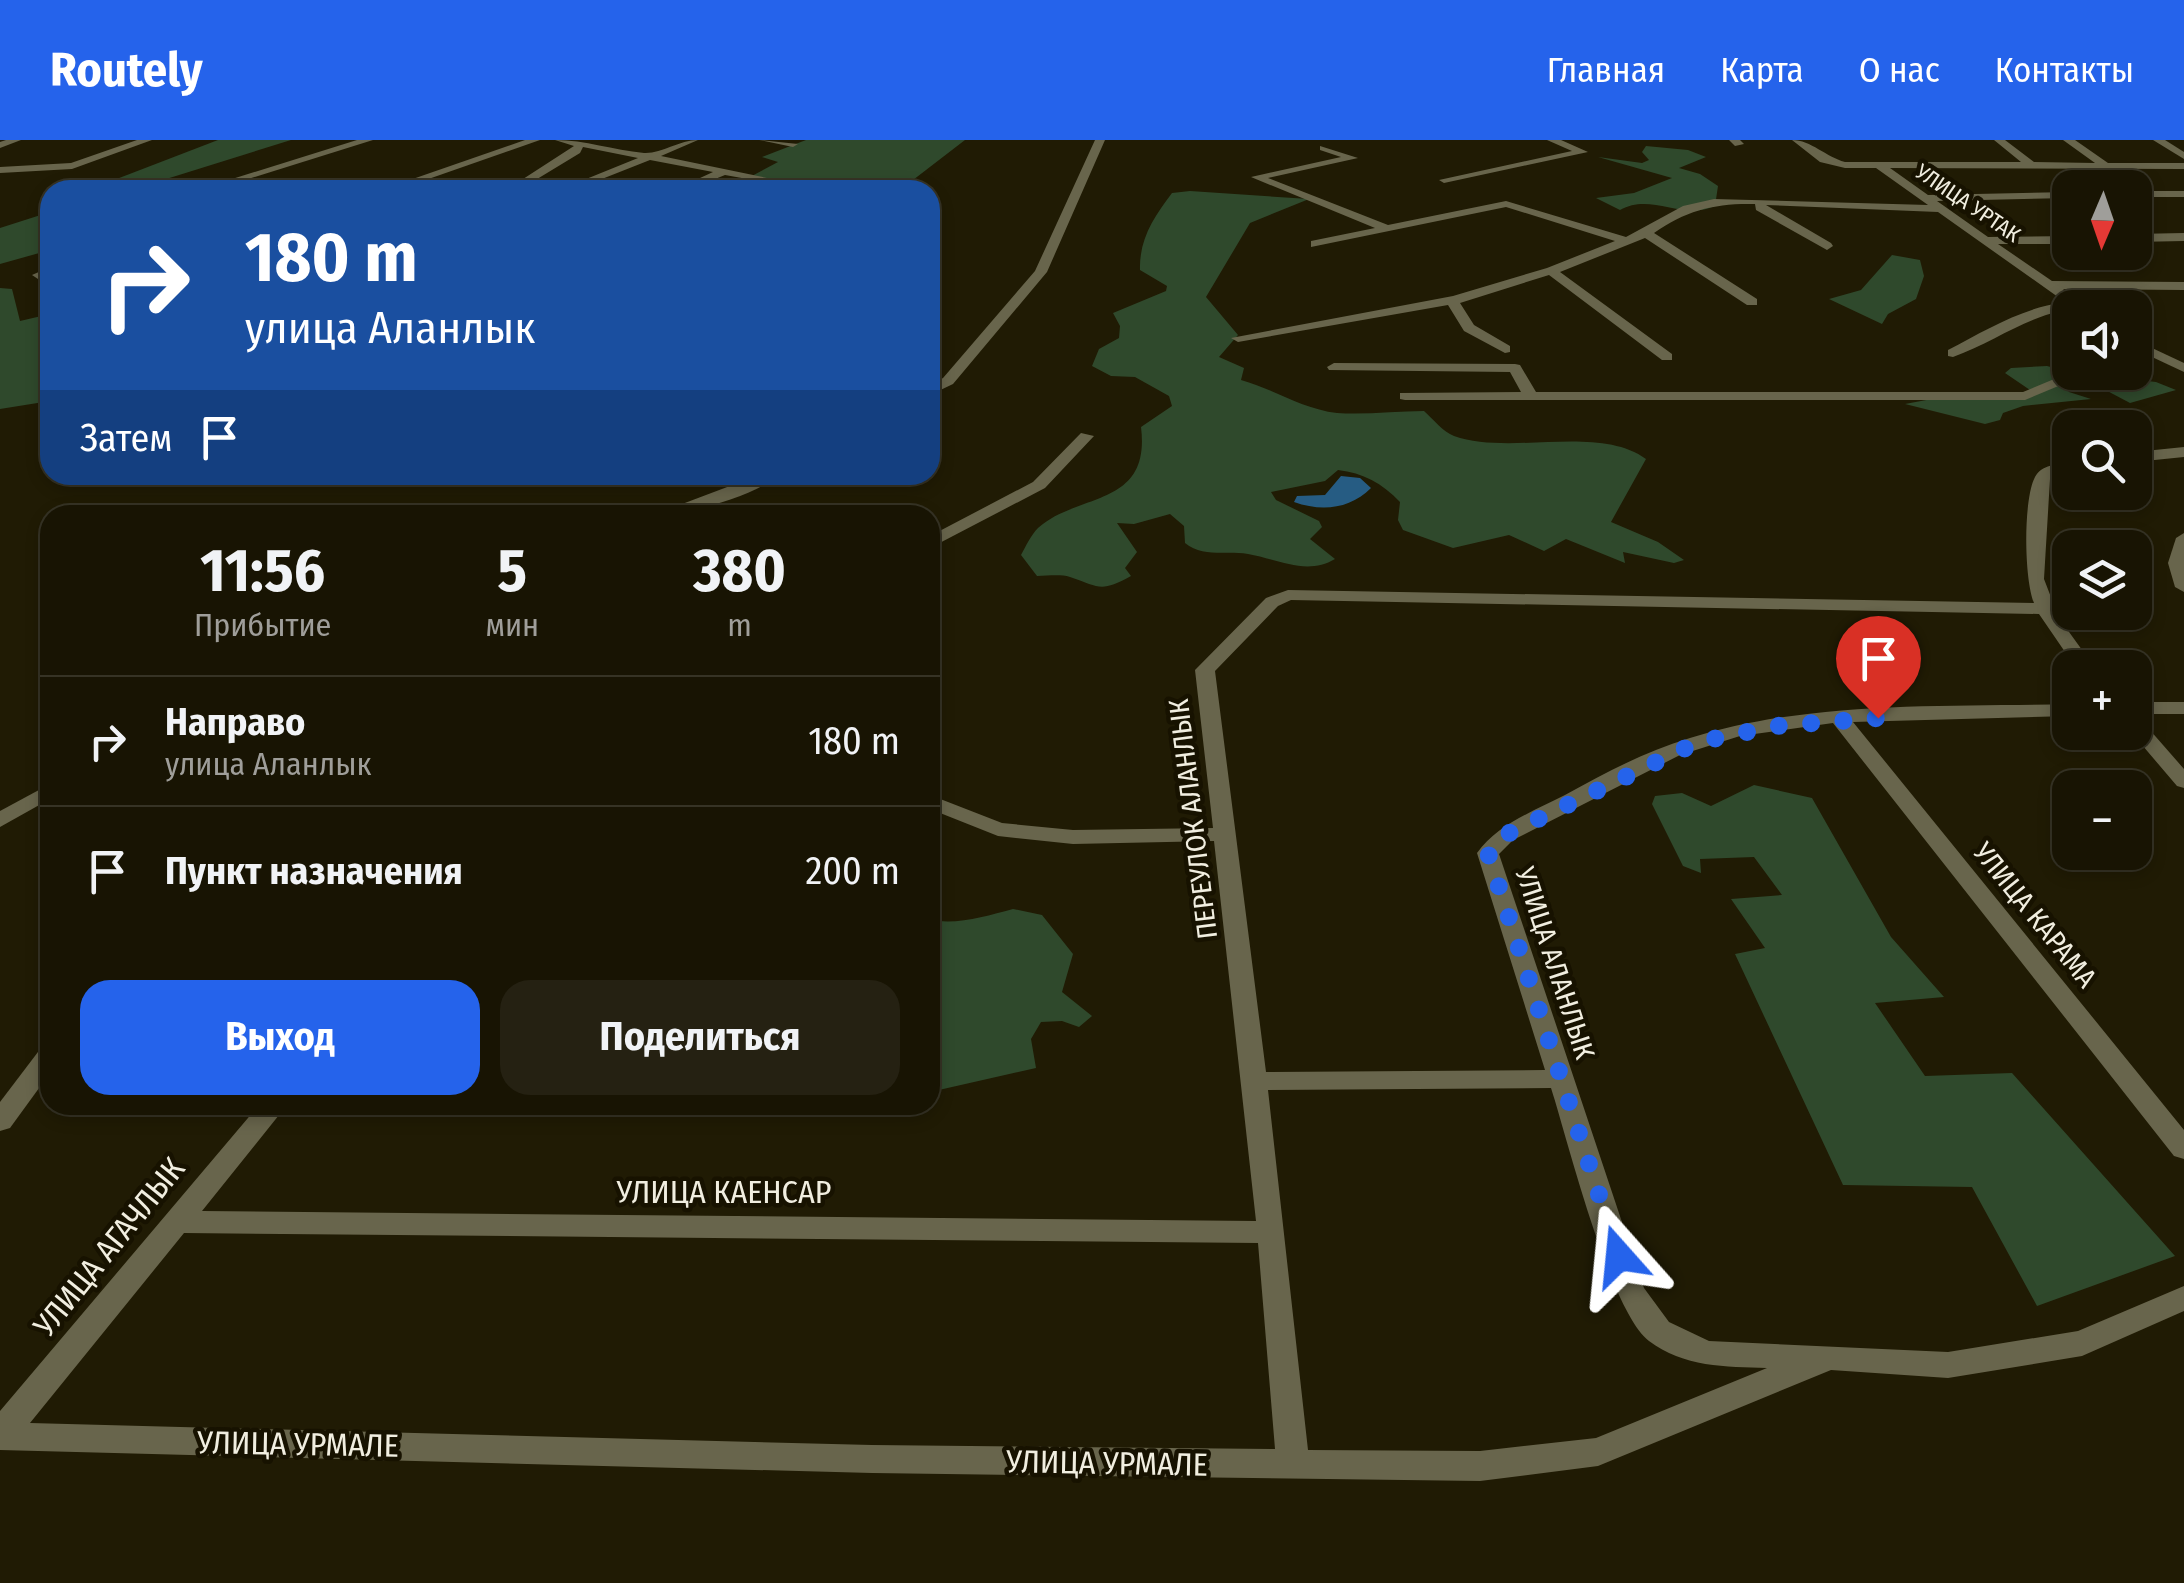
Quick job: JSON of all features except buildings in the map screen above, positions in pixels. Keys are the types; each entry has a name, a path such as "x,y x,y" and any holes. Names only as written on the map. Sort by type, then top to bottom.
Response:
{"street":[{"path":"0,145 16,140"},
{"path":"1,169 72,166 146,140"},
{"path":"235,180 368,140"},
{"path":"416,180 535,140"},
{"path":"560,140 769,180"},
{"path":"591,180 693,140"},
{"path":"764,140 793,144"},
{"path":"940,386 948,382 1041,272 1100,140"},
{"path":"1444,180 1583,152 1552,140"},
{"path":"1797,140 1824,160 1880,166 2184,166"},
{"path":"1999,140 2030,164"},
{"path":"2068,140 2105,165"},
{"path":"2158,140 2184,156"},
{"path":"528,180 576,151 578,145"},
{"path":"1324,148 1354,158 1256,177 1388,228"},
{"name":"УЛИЦА УРТАК","path":"1880,166 2057,290"},
{"path":"705,180 725,172"},
{"path":"2152,194 2184,194"},
{"path":"1925,198 2052,196"},
{"path":"1238,338 1452,300 1552,271 1646,232 1669,214 1712,200 1940,208"},
{"path":"1760,201 1760,208 1828,246"},
{"path":"1314,244 1506,204 1624,240"},
{"path":"1646,232 1752,302"},
{"path":"2152,238 2184,237"},
{"path":"1988,240 2052,240"},
{"path":"1552,271 1668,357"},
{"path":"2050,285 2184,286"},
{"path":"1452,300 1469,328 1505,349"},
{"path":"1954,353 2025,316 2052,307"},
{"path":"2152,352 2181,366"},
{"path":"2152,364 2181,366"},
{"path":"1334,368 1515,368 1530,394"},
{"path":"1405,396 1782,394 1912,399 2025,396 2052,385"},
{"path":"940,537 1039,485 1086,436"},
{"path":"2152,455 2184,452"},
{"path":"2052,469 2042,478 2032,578 2041,609 2072,650"},
{"path":"692,505 753,485"},
{"path":"2184,538 2176,552 2178,577 2184,587"},
{"name":"ПЕРЕУЛОК АЛАНЛЫК","path":"1292,1466 1272,1232 1205,670 1281,596 2041,609"},
{"path":"2152,708 2184,708"},
{"name":"УЛИЦА АЛАНЛЫК","path":"1828,1357 1706,1354 1658,1331 1631,1293 1488,853 1505,835 1698,742 1776,726 1840,719 2052,711"},
{"name":"УЛИЦА КАРАМА","path":"1840,719 2184,1149"},
{"path":"2152,745 2184,782"},
{"path":"0,820 40,796"},
{"path":"940,805 998,829 1073,837 1225,834"},
{"path":"0,1121 40,1067"},
{"path":"1255,1081 1562,1079"},
{"name":"УЛИЦА АГАЧЛЫК","path":"0,1436 265,1115"},
{"name":"УЛИЦА КАЕНСАР","path":"174,1222 1272,1232"},
{"name":"УЛИЦА УРМАЛЕ","path":"0,1436 1292,1466 1480,1466 1598,1452 1828,1357 1948,1366 2082,1344 2184,1298"}],"green space":[{"path":"218,140 291,140 163,180 114,180"},
{"path":"806,140 965,140 913,180 744,180 778,162 762,157"},
{"path":"1646,146 1688,150 1706,157 1679,168 1700,174 1718,186 1715,206 1691,210 1643,204 1620,210 1596,198 1634,193 1672,178 1598,157 1642,163 1649,160 1642,152"},
{"path":"1172,193 1309,199 1250,223 1206,297 1238,335 1219,357 1244,368 1241,380 1337,413 1424,411 1450,434 1476,441 1604,443 1626,449 1646,459 1611,522 1658,542 1684,560 1674,563 1623,552 1625,563 1566,539 1544,551 1509,535 1453,548 1403,530 1398,520 1400,502 1393,495 1364,476 1338,470 1325,481 1271,492 1276,500 1319,521 1322,527 1310,539 1335,559 1324,564 1292,565 1248,554 1192,548 1185,543 1184,526 1170,514 1134,524 1117,523 1137,552 1125,568 1131,576 1113,585 1100,587 1066,576 1037,576 1021,555 1035,531 1054,517 1123,485 1135,472 1141,453 1141,427 1172,406 1169,396 1135,377 1111,376 1092,366 1099,349 1119,338 1120,326 1113,313 1166,291 1167,286 1140,270 1142,248"},
{"path":"40,215 40,253 0,264 0,228"},
{"path":"1892,255 1920,260 1924,276 1916,299 1888,314 1882,324 1829,299 1861,290"},
{"path":"0,288 12,289 20,321 40,316 40,403 0,409"},
{"path":"2052,367 2052,390 2068,390 2091,399 2023,406 1985,424 1905,404 1937,398 2024,398 2036,394 2005,373 2011,368"},
{"path":"2152,382 2176,390 2130,403 2105,390 2152,390"},
{"path":"1754,785 1812,798 1891,937 1944,997 1875,1003 1925,1076 2012,1073 2175,1256 2037,1306 1972,1187 1843,1185 1735,954 1765,948 1731,899 1782,895 1754,857 1700,859 1701,873 1683,866 1652,804 1655,796 1682,793 1711,806"},
{"path":"1013,909 1042,915 1073,954 1062,992 1092,1016 1079,1027 1062,1021 1041,1022 1031,1039 1036,1068 940,1090 940,921 983,917"}],"water":[{"path":"1341,476 1360,478 1371,488 1335,507 1294,502 1297,496 1325,495"}],"route":[{"path":"1619,1256 1488,853 1505,835 1698,742 1776,726 1878,718"}]}
